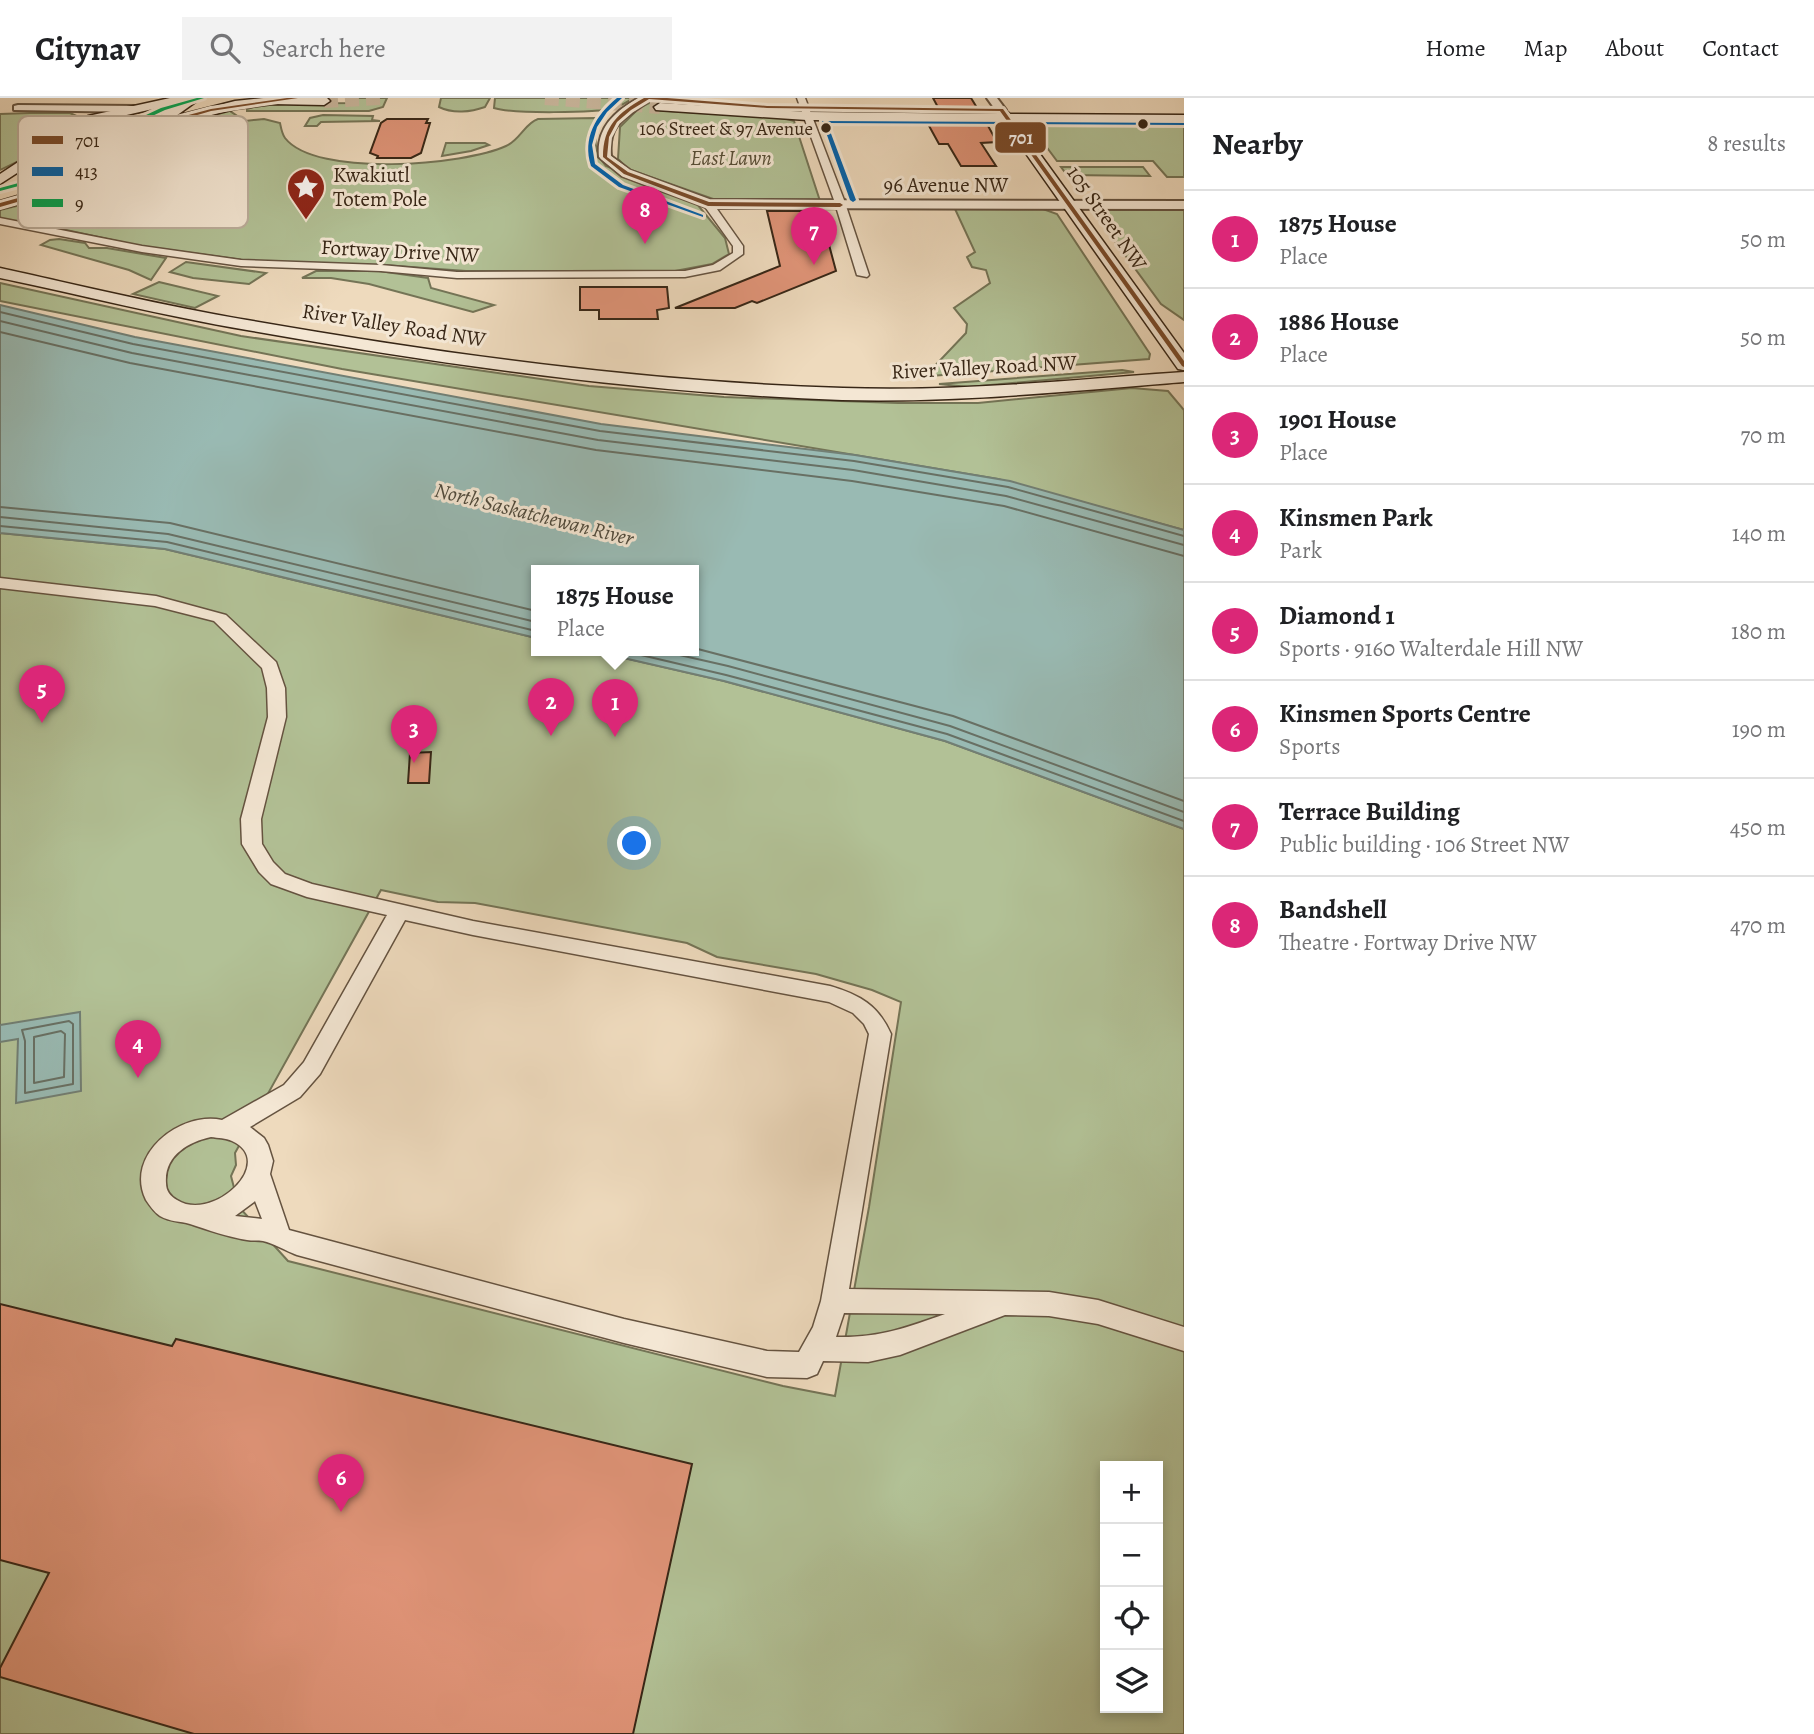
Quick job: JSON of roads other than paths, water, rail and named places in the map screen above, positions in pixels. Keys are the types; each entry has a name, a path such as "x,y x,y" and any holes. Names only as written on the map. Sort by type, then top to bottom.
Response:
{"main road":[{"path":"102,116 189,100 296,98"},
{"path":"186,116 263,99 324,101"},
{"path":"167,116 189,100"},
{"path":"663,103 1184,119"},
{"path":"1004,114 1184,110"},
{"name":"105 Street NW","path":"1004,114 1183,366"},
{"path":"0,180 18,168"},
{"path":"0,205 18,200"},
{"name":"River Valley Road NW","path":"0,273 208,318 416,352 569,373 688,385 842,394 937,396 1183,366"},
{"path":"1146,313 1179,327"}],"street":[{"path":"17,109 28,98"},
{"path":"647,98 613,119 606,138 606,157 626,173 691,195 708,204"},
{"name":"105 Street NW","path":"992,98 1004,114"},
{"path":"804,107 863,275"},
{"path":"17,109 79,111 89,116"},
{"path":"2,110 138,109"},
{"name":"96 Avenue NW","path":"708,204 1184,205"},
{"name":"Fortway Drive NW","path":"46,228 155,251 266,265 381,268 457,275 674,275 716,268 738,254 738,246 708,204"},
{"name":"Fortway Drive NW","path":"0,221 18,223"},
{"path":"0,583 146,599 220,618 270,666 276,688 277,716 251,819 252,844 259,857 278,878 307,890 399,912 628,958 806,988 849,1000 875,1021 880,1045 834,1301 826,1329 807,1365 767,1364 624,1331 307,1247 277,1236 259,1176"},
{"path":"228,1128 292,1091 312,1068 399,912"},
{"path":"188,1215 226,1209 243,1199 255,1185 262,1156 255,1143 244,1133 228,1128 194,1131 178,1138 155,1162 151,1176 153,1190 160,1202 172,1210 188,1215 246,1229 277,1230"},
{"path":"834,1301 1049,1304 1098,1312 1184,1339"},
{"path":"817,1349 851,1352 890,1345 1007,1303"}],"water":[{"name":"North Saskatchewan River","path":"0,305 135,337 601,424 855,455 1010,481 1184,530 1184,829 945,741 724,681 615,656 699,656 699,565 531,565 531,637 165,549 0,533"},
{"path":"80,1012 81,1091 16,1103 18,1039 0,1042 0,1025"}],"tunnel":[{"path":"324,101 381,98"},
{"path":"545,98 660,107"}],"place":[{"name":"106 Street & 97 Avenue","path":"826,128"},
{"name":"Kwakiutl Totem Pole","path":"306,221"},
{"name":"Bandshell","path":"645,244"},
{"name":"Terrace Building","path":"814,265"},
{"name":"Diamond 1","path":"42,723"},
{"name":"1886 House","path":"551,736"},
{"name":"1875 House","path":"615,737"},
{"name":"1901 House","path":"414,763"},
{"name":"Kinsmen Park","path":"138,1078"},
{"name":"Kinsmen Sports Centre","path":"341,1512"}],"park label":[{"name":"East Lawn","path":"731,158"}]}
